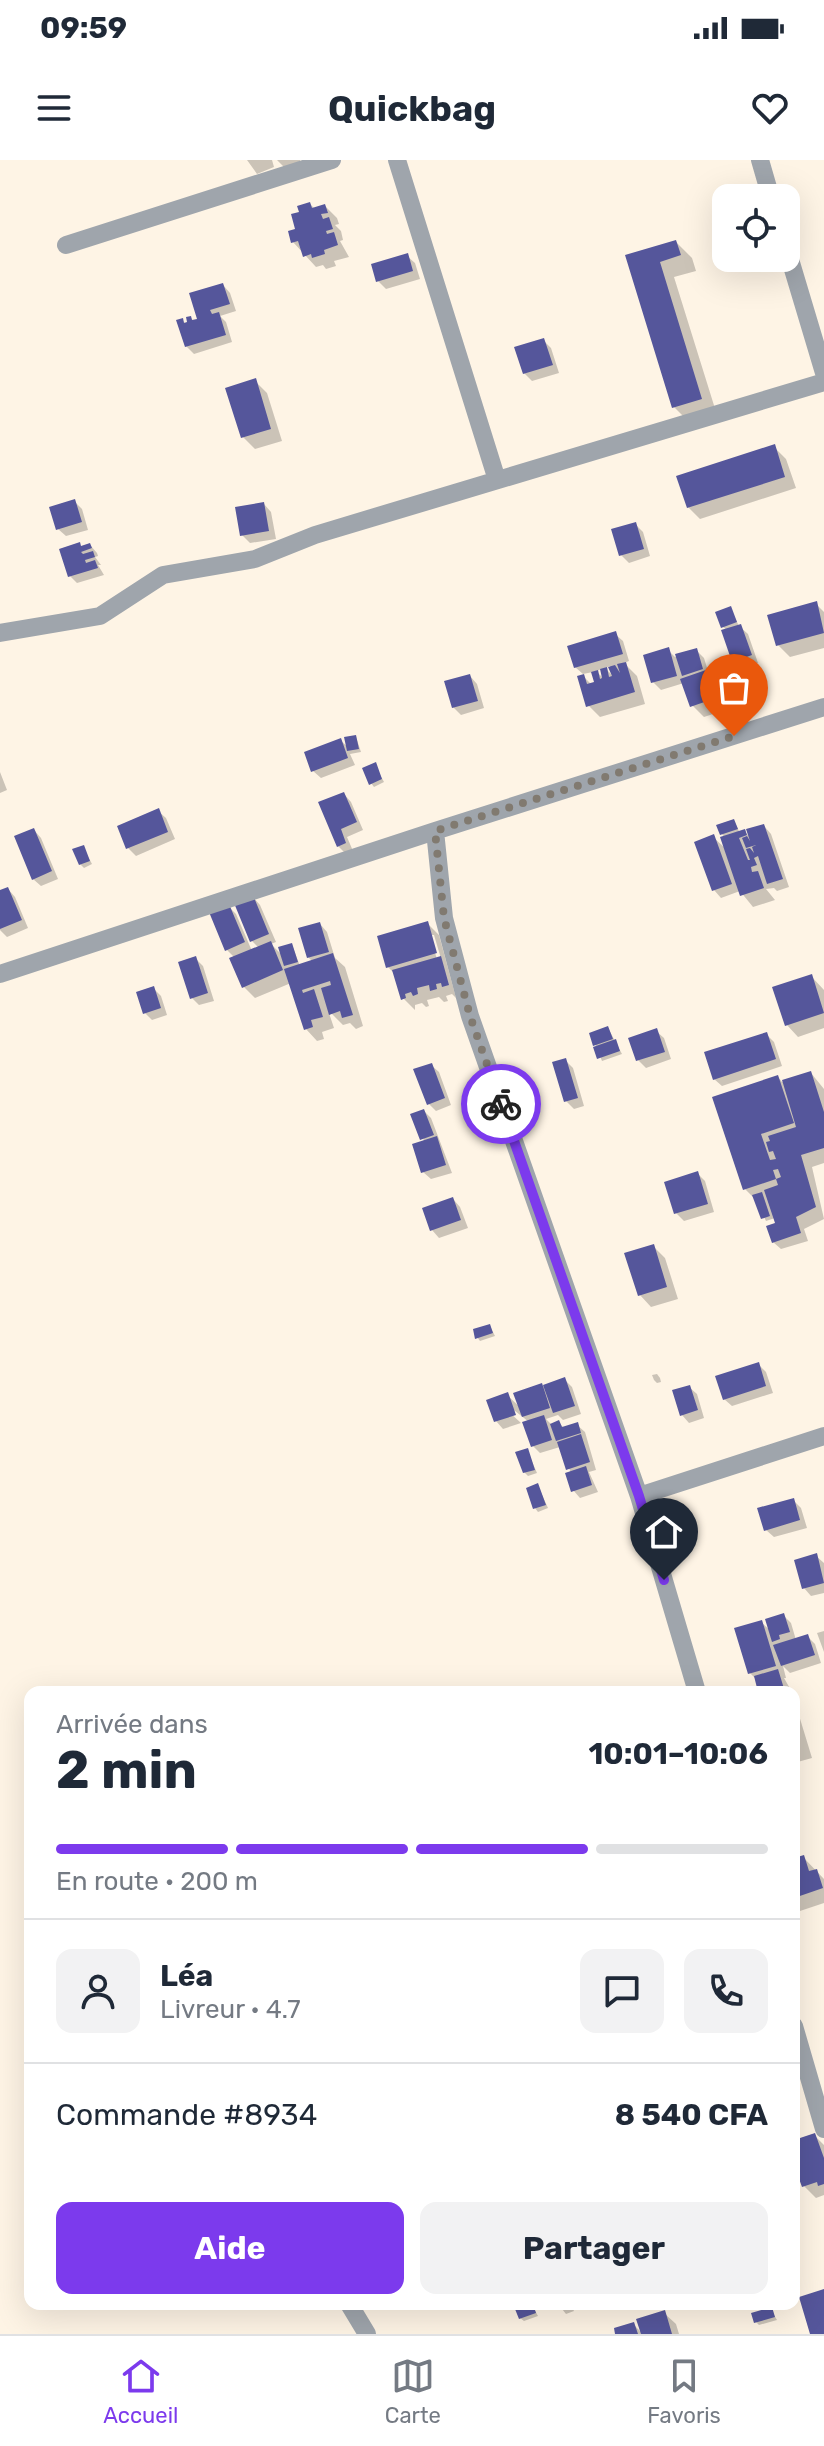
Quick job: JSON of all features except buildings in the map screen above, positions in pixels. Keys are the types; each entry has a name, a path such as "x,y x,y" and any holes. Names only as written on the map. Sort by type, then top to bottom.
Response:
{"street":[{"path":"66,245 332,160"},
{"path":"397,160 497,480"},
{"path":"760,160 767,184"},
{"path":"794,272 824,373"},
{"path":"0,633 100,616 163,575 255,559 315,535 824,382"},
{"path":"0,974 824,707"},
{"path":"435,831 444,918 470,1016 639,1496 695,1686"},
{"path":"639,1496 824,1436"},
{"path":"800,2047 824,2129"},
{"path":"353,2310 367,2334"}],"way so far":[{"path":"501,1104 470,1016 444,918 435,831 734,736"}],"route":[{"path":"501,1104 639,1496 664,1580"}]}
